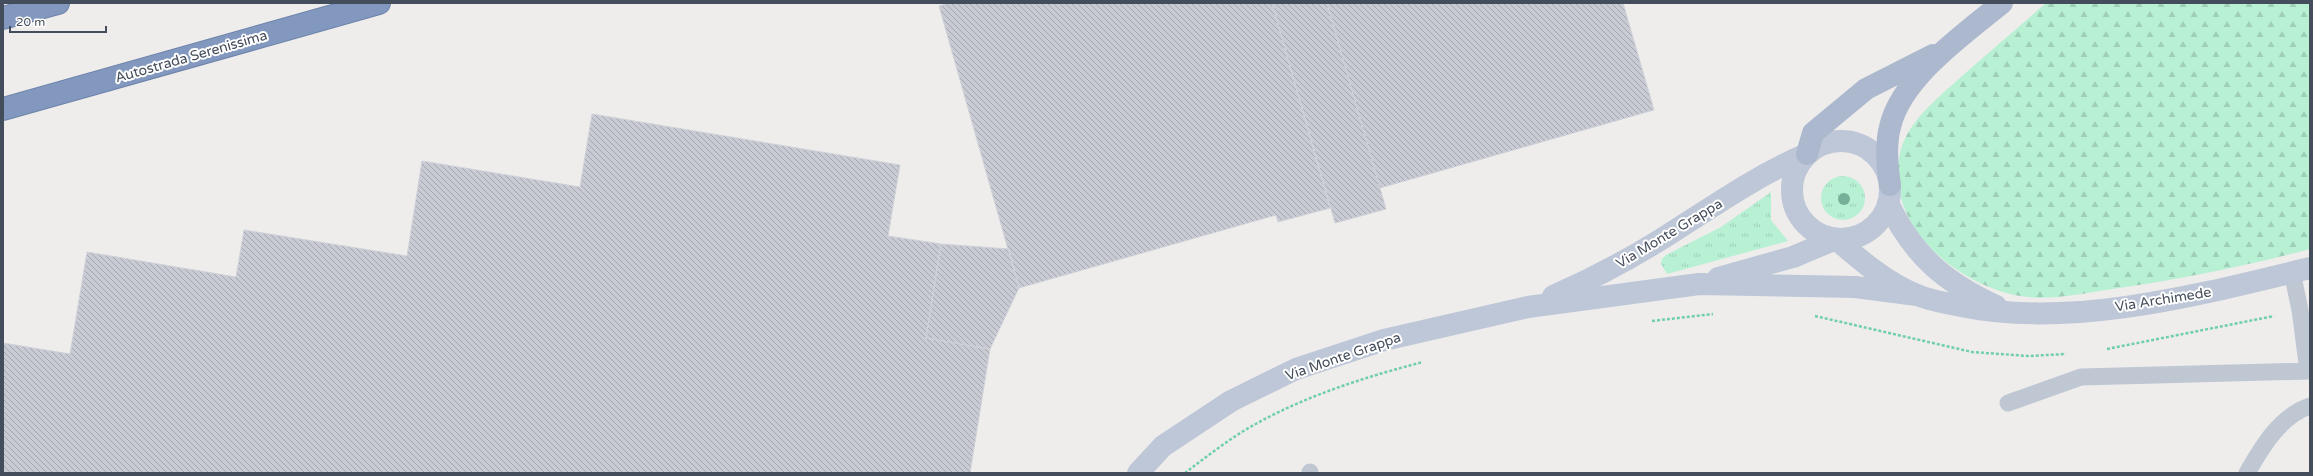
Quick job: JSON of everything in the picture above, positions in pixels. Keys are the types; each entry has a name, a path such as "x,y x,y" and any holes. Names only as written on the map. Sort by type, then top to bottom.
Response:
{"highway":[{"path":"3,18 58,3"},
{"name":"Autostrada Serenissima","path":"3,109 379,3"}],"main road":[{"path":"1889,194 1887,151 1892,118 1899,103 1909,89 1947,48 2002,3"},
{"path":"1807,154 1813,134 1866,90 1947,48"}],"street":[{"name":"Via Archimede","path":"2014,313 1963,289 1936,269 1905,236 1889,194 1887,174 1880,160 1868,149 1858,144 1836,141 1826,143 1807,154 1797,167 1792,182 1792,198 1797,213 1807,226 1820,234 1836,239 1873,269 1917,295 1976,310 2014,313 2065,312 2157,301 2221,290 2301,270"},
{"name":"Via Monte Grappa","path":"1528,307 1588,281 1658,241 1782,165 1807,154"},
{"name":"Via Archimede","path":"1836,239 1858,236 1877,223 1889,194"},
{"name":"Via Monte Grappa","path":"1138,473 1163,446 1231,401 1296,369 1384,340 1528,307 1699,284 1793,257 1836,239"},
{"name":"Via Monte Grappa","path":"1699,284 1855,287 1917,295"}],"lane":[{"path":"2008,403 2081,377 2309,371 2300,310 2301,270"},
{"path":"2247,473 2259,452 2282,423 2310,406"}],"path":[{"path":"2104,349 2216,329 2300,310"},
{"path":"1648,321 1717,314"},
{"path":"1813,316 1972,352 2029,356 2067,354"},
{"path":"1185,473 1252,426 1308,399 1394,370 1424,362"}],"green space":[{"path":"2046,3 2310,3 2310,249 2260,262 2158,282 2083,294 2046,298 2010,294 1981,283 1953,267 1929,247 1911,222 1899,190 1898,166 1903,144 1908,133 1936,99"},
{"path":"1843,176 1855,180 1861,186 1865,198 1861,210 1855,216 1843,220 1831,216 1825,210 1821,198 1825,186 1831,180"},
{"path":"1771,192 1771,220 1788,241 1667,274 1661,264 1662,259 1666,255 1721,227"}],"building":[{"path":"950,3 1272,3 1330,208 1278,222 1276,215 1019,288 939,6"},
{"path":"1272,3 1327,3 1386,209 1335,223"},
{"path":"1327,3 1623,3 1654,110 1380,188"},
{"path":"592,114 900,165 888,236 941,244 926,338 990,349 970,473 3,473 3,343 70,354 87,252 236,277 244,230 407,256 422,161 580,187"},
{"path":"941,244 1009,249 1019,288 990,349 926,338"}]}
